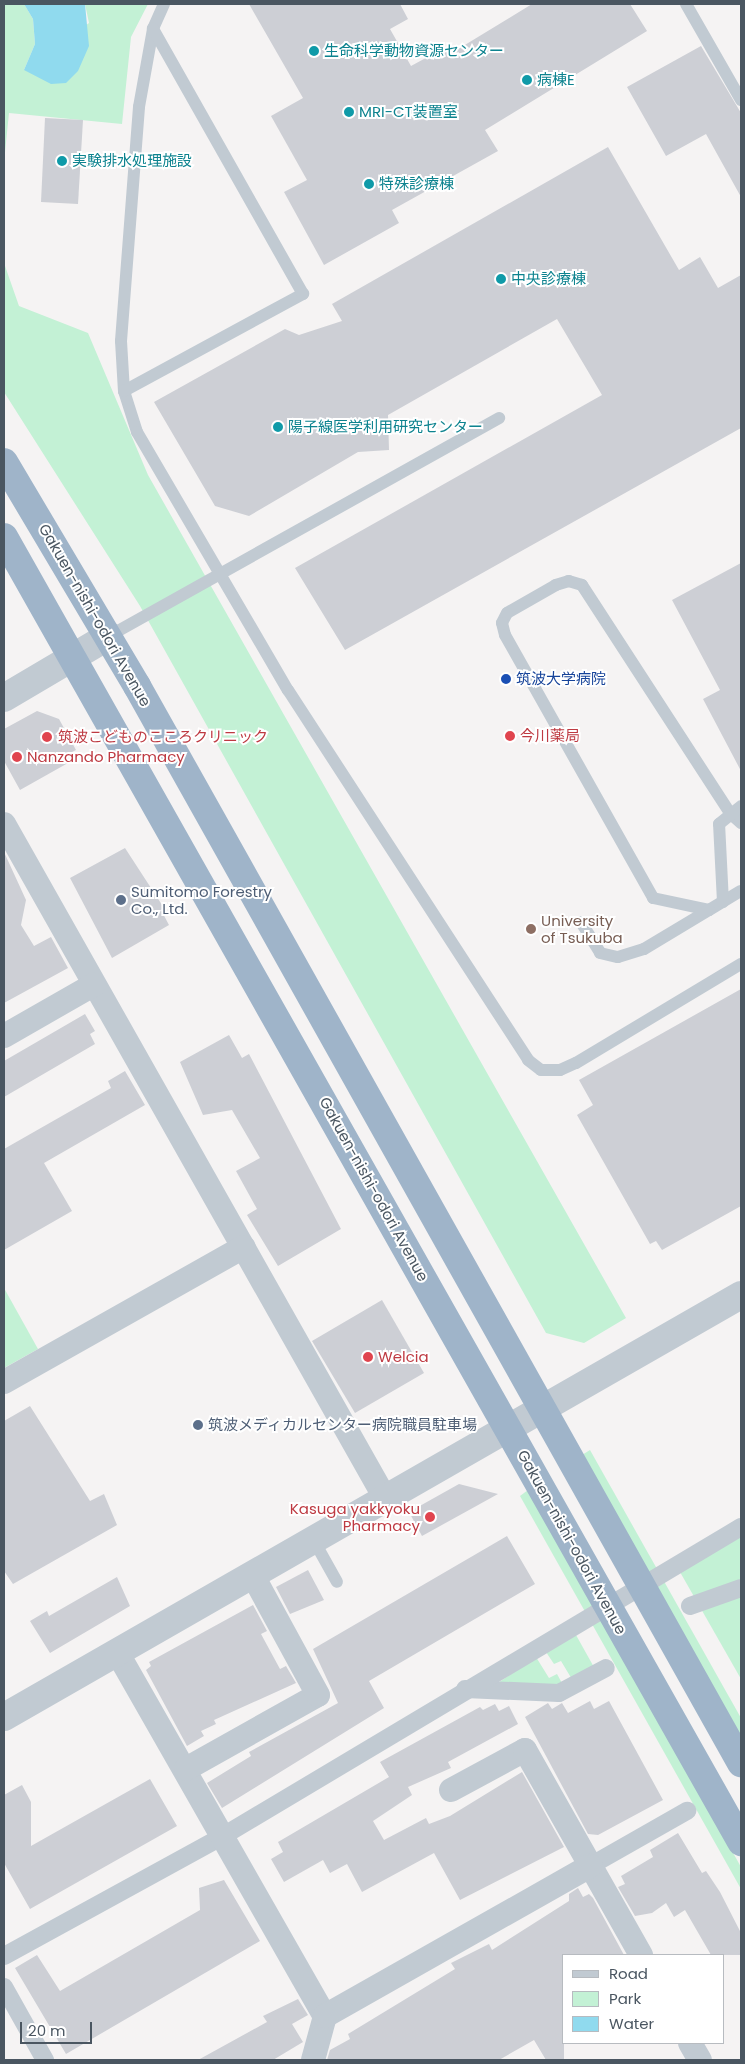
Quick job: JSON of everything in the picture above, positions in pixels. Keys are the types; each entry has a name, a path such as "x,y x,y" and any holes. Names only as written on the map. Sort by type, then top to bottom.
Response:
{"highway":[{"name":"Gakuen-nishi-odori Avenue","path":"4,462 109,636 741,1763"},
{"name":"Gakuen-nishi-odori Avenue","path":"4,537 74,656 741,1842"}],"street":[{"path":"4,698 109,636"},
{"path":"4,824 93,985 244,1247 385,1498"},
{"path":"4,1036 93,985"},
{"path":"4,1382 244,1247"},
{"path":"4,1717 741,1295"},
{"path":"4,1956 223,1836 439,1709 465,1689 561,1631 741,1527"},
{"path":"186,1769 318,1695 252,1574"},
{"path":"690,1606 741,1588"},
{"path":"117,1652 186,1769 326,2016"},
{"path":"465,1689 558,1693 606,1668"},
{"path":"452,1790 524,1750 640,1954"},
{"path":"313,2060 326,2016 687,1811"},
{"path":"4,1987 45,2060"},
{"path":"691,2044 700,2060"}],"lane":[{"path":"164,4 153,29 139,116 121,341 124,391 137,432 219,575 326,748 528,1060 540,1070 560,1070 576,1063 741,964"},
{"path":"686,4 741,100"},
{"path":"124,391 303,294 153,29"},
{"path":"109,636 499,418"},
{"path":"709,910 654,898 505,635 502,623 507,613 556,585 569,581 582,585 736,810 741,823"},
{"path":"723,902 719,824 736,810"},
{"path":"581,922 600,954 618,958 644,949 741,891"},
{"path":"313,1539 337,1582"}],"green space":[{"path":"4,4 24,4 33,19 35,44 24,70 89,23 85,4 148,4 131,37 122,124 9,113 4,162"},
{"path":"4,263 19,306 88,333 148,475 626,1318 584,1343 546,1333 140,606 4,392"},
{"path":"4,1288 38,1349 4,1368"},
{"path":"590,1450 741,1718 741,1738 582,1455"},
{"path":"528,1490 741,1867 741,1889 520,1496"},
{"path":"741,1536 741,1679 680,1572"},
{"path":"576,1635 595,1669 573,1681 561,1661 554,1664 546,1652"},
{"path":"536,1657 549,1678 557,1674 563,1685 489,1689"}],"water":[{"path":"24,4 85,4 89,46 78,71 66,83 51,84 24,70 35,44 33,19"}],"building":[{"path":"249,4 400,4 408,19 390,29 411,66 446,47 450,54 532,4 630,4 647,31 485,130 498,151 392,210 399,223 324,265 284,192 307,180 271,116 303,98"},
{"path":"701,46 741,113 741,197 706,134 666,156 627,87"},
{"name":"実験排水処理施設","path":"45,118 83,120 78,204 41,202"},
{"path":"608,147 679,270 700,257 718,288 741,275 741,428 345,650 295,568 602,395 557,319 388,415 389,450 358,452 249,516 215,506 154,402 285,329 299,335 342,321 332,304"},
{"path":"741,563 741,771 703,699 720,690 672,600"},
{"path":"37,711 59,719 76,750 64,756 68,763 20,790 4,761 4,729"},
{"name":"Sumitomo Forestry Co., Ltd.","path":"125,848 164,908 161,910 169,925 112,958 70,878"},
{"path":"4,852 26,900 21,925 34,946 51,937 68,968 4,1003"},
{"path":"741,989 741,1206 662,1250 656,1241 650,1244 577,1115 593,1105 579,1080"},
{"path":"85,1014 95,1031 90,1034 95,1044 4,1097 4,1061"},
{"path":"229,1035 242,1058 249,1054 341,1229 278,1266 247,1215 257,1209 236,1171 260,1158 232,1110 203,1115 180,1062"},
{"path":"125,1071 145,1105 44,1163 72,1211 4,1250 4,1149 111,1088 108,1081"},
{"name":"Welcia","path":"382,1300 424,1373 355,1413 312,1341"},
{"path":"30,1406 90,1501 104,1494 117,1525 13,1584 4,1571 4,1421"},
{"path":"459,1484 498,1494 422,1536 409,1512"},
{"path":"507,1536 535,1584 369,1681 384,1708 222,1808 207,1783 251,1756 249,1752 338,1703 313,1649"},
{"path":"308,1570 324,1600 290,1614 276,1587"},
{"path":"117,1577 130,1606 50,1653 30,1621 47,1611 49,1616"},
{"path":"253,1605 267,1631 261,1634 280,1669 286,1666 296,1683 214,1720 216,1724 201,1731 204,1736 187,1746 146,1670 151,1666 149,1662"},
{"path":"590,1701 594,1709 609,1701 663,1800 598,1835 588,1834 525,1717 548,1703 552,1709 562,1703 568,1713"},
{"path":"495,1704 499,1711 509,1706 518,1724 448,1762 451,1768 408,1787 412,1795 373,1821 384,1840 426,1818 429,1824 450,1816 522,1772 564,1847 460,1900 434,1853 362,1892 347,1864 330,1873 323,1860 284,1882 271,1859 283,1852 278,1842 389,1777 380,1762 480,1707 483,1710"},
{"path":"150,1779 177,1826 30,1909 4,1863 4,1795 22,1785 31,1802 31,1846"},
{"path":"678,1833 702,1873 706,1871 720,1892 741,1933 741,1955 710,1954 685,1910 674,1917 666,1903 652,1913 635,1916 618,1887 625,1884 621,1876 653,1857 650,1850"},
{"path":"224,1880 260,1941 66,2054 15,1968 37,1955 60,1991 200,1910 199,1888"},
{"path":"578,1888 583,1897 589,1894 593,1898 623,1954 562,1954 562,2044 564,2044 564,2060 546,2060 534,2040 499,2060 327,2060 330,2050 350,2039 348,2034 455,1969 451,1963 489,1944 492,1950 569,1901 569,1894"},
{"path":"298,1999 308,2015 292,2024 303,2042 273,2060 198,2060 267,2022 263,2016"}],"place":[{"name":"生命科学動物資源センター","path":"314,51"},
{"name":"病棟E","path":"527,80"},
{"name":"MRI-CT装置室","path":"349,112"},
{"name":"実験排水処理施設","path":"62,161"},
{"name":"特殊診療棟","path":"369,184"},
{"name":"中央診療棟","path":"501,279"},
{"name":"陽子線医学利用研究センター","path":"278,427"},
{"name":"筑波大学病院","path":"506,679"},
{"name":"今川薬局","path":"510,736"},
{"name":"筑波こどものこころクリニック","path":"47,737"},
{"name":"Nanzando Pharmacy","path":"17,757"},
{"name":"Sumitomo Forestry Co., Ltd.","path":"121,900"},
{"name":"University of Tsukuba","path":"531,929"},
{"name":"Welcia","path":"368,1357"},
{"name":"筑波メディカルセンター病院職員駐車場","path":"198,1425"},
{"name":"Kasuga yakkyoku Pharmacy","path":"430,1517"}]}
